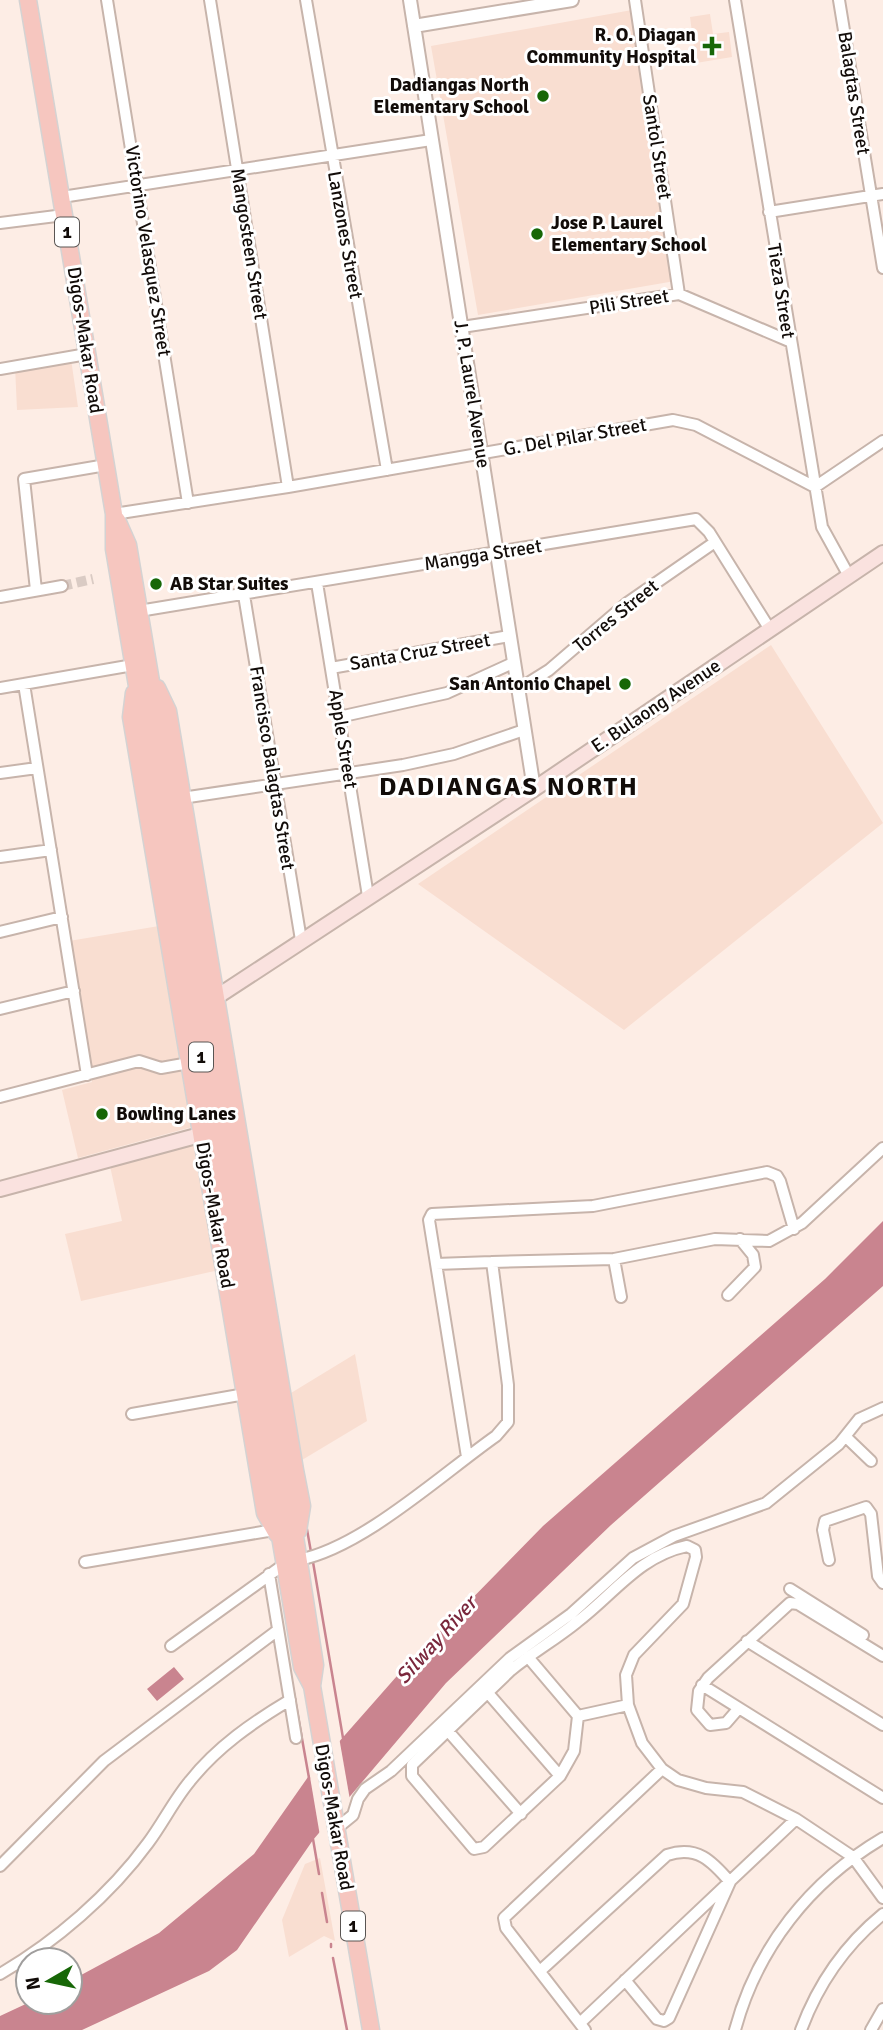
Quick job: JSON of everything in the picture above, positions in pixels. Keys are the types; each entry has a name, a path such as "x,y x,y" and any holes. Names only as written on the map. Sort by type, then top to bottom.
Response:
{"main road":[{"name":"Digos-Makar Road","path":"28,0 114,513 114,549 141,668 292,1561 302,1667 312,1686 371,2030"},
{"name":"Digos-Makar Road","path":"114,513 128,545 139,611 141,668 131,717 265,1513 274,1530 289,1545"},
{"name":"E. Bulaong Avenue","path":"182,1018 534,789 883,553"},
{"name":"Digos-Makar Road","path":"141,668 168,711 302,1507 289,1545"},
{"path":"0,1189 237,1125"}],"street":[{"name":"Victorino Velasquez Street","path":"107,0 188,503"},
{"name":"Mangosteen Street","path":"210,0 288,487"},
{"name":"Lanzones Street","path":"306,0 387,470"},
{"name":"J. P. Laurel Avenue","path":"410,0 534,789"},
{"path":"414,26 534,3 572,0"},
{"name":"Santol Street","path":"635,0 679,294"},
{"name":"Tieza Street","path":"735,0 821,527 849,576"},
{"name":"Balagtas Street","path":"839,0 883,268"},
{"path":"62,197 431,140"},
{"path":"769,212 883,194"},
{"path":"0,223 64,215"},
{"name":"Pili Street","path":"461,327 679,294 789,341"},
{"path":"0,369 87,354"},
{"name":"G. Del Pilar Street","path":"114,513 288,487 680,420 696,425 815,486"},
{"path":"815,486 883,440"},
{"path":"36,590 24,479 106,465"},
{"name":"Mangga Street","path":"139,611 696,519 703,523 769,628"},
{"name":"Torres Street","path":"517,690 549,670 627,603 715,542"},
{"name":"Apple Street","path":"317,583 368,896"},
{"path":"0,597 62,586"},
{"name":"Francisco Balagtas Street","path":"244,595 301,940"},
{"name":"Santa Cruz Street","path":"331,668 509,636"},
{"path":"339,717 447,693 513,663"},
{"path":"0,688 141,668"},
{"path":"24,684 87,1075"},
{"path":"182,798 454,754 524,730"},
{"path":"0,773 37,768"},
{"path":"0,858 51,850"},
{"path":"0,932 62,917"},
{"path":"0,1009 74,991"},
{"path":"0,1097 139,1061 161,1068 189,1063"},
{"path":"436,1264 614,1259 694,1242 740,1239 769,1241 794,1229 883,1148"},
{"path":"467,1457 429,1220 435,1212 593,1206 662,1195 759,1173 773,1173 780,1181 794,1229"},
{"path":"728,1295 755,1267 753,1255 740,1239"},
{"path":"614,1259 621,1297"},
{"path":"171,1646 269,1574 292,1561 338,1546 392,1512 496,1436 508,1422 510,1414 492,1262"},
{"path":"132,1414 245,1394"},
{"path":"336,1825 353,1815 358,1799 365,1789 391,1771 510,1658 571,1614 633,1558 674,1536 755,1509 846,1437 859,1419 883,1408"},
{"path":"846,1437 871,1461"},
{"path":"829,1560 823,1530 825,1521 857,1507 866,1507 871,1514 878,1576 883,1583"},
{"path":"85,1562 274,1530"},
{"path":"528,1657 578,1716 574,1751 560,1776 521,1814 484,1847 478,1850 472,1847 411,1773 414,1763 528,1657 579,1621 640,1565 690,1546 696,1558 686,1598 679,1610 646,1642 629,1664 625,1688 628,1705 642,1743 662,1769 691,1786 752,1796 796,1819 853,1857 883,1898"},
{"path":"269,1574 296,1738"},
{"path":"790,1589 883,1648"},
{"path":"739,1708 726,1723 710,1725 697,1710 697,1698 702,1685 747,1641 794,1602 883,1656"},
{"path":"0,1866 104,1761 278,1630"},
{"path":"747,1641 883,1725"},
{"path":"702,1685 883,1798"},
{"path":"488,1693 560,1776"},
{"path":"0,1974 35,1953 116,1880 148,1844 188,1782 213,1756 248,1725 290,1700"},
{"path":"578,1716 628,1705"},
{"path":"448,1731 521,1814"},
{"path":"662,1769 505,1915 506,1928 582,2026 625,1980 796,1819"},
{"path":"734,2030 754,1977 780,1931 815,1890 853,1857 883,1838"},
{"path":"540,1971 667,1855 685,1852 704,1855 730,1882"},
{"path":"625,1980 657,2019 664,2021 675,2009 730,1882"},
{"path":"695,1914 708,1928"},
{"path":"801,2030 814,1998 832,1968 854,1941 883,1914"},
{"path":"871,2030 883,2009"}],"shaded area":[{"path":"632,10 675,281 478,315 431,46"},
{"name":"R. O. Diagan Community Hospital","path":"710,14 713,34 729,32 732,57 696,63 690,17"},
{"path":"71,359 78,407 17,410 15,366"},
{"path":"771,645 883,823 624,1030 418,884"},
{"path":"159,926 192,1127 78,1158 62,1090 92,1082 69,941"},
{"path":"196,1143 219,1270 81,1301 65,1234 122,1221 110,1166"},
{"path":"355,1354 367,1421 302,1460 291,1393"},
{"path":"320,1858 335,1941 324,1936 289,1957 282,1920 305,1864"}],"water":[{"name":"Silway River","path":"883,1221 883,1286 611,1525 446,1683 313,1840 237,1950 209,1971 82,2030 0,2030 0,2016 14,2009 14,2016 84,2016 84,1973 159,1933 254,1854 308,1777 404,1668 543,1526 825,1279"},
{"path":"174,1667 184,1679 157,1701 147,1689"}],"pier":[{"path":"339,1737 350,1800 320,1836 309,1771"}],"waterway":[{"path":"306,1524 311,1552"},
{"path":"313,1562 343,1738"},
{"path":"293,1688 309,1778"},
{"path":"313,1839 319,1874"},
{"path":"322,1893 327,1922"},
{"path":"333,1958 347,2030"}],"tunnel":[{"path":"62,586 93,579"}],"place":[{"name":"R. O. Diagan Community Hospital","path":"712,46"},
{"name":"Dadiangas North Elementary School","path":"543,96"},
{"name":"Jose P. Laurel Elementary School","path":"537,234"},
{"name":"AB Star Suites","path":"156,584"},
{"name":"San Antonio Chapel","path":"625,684"},
{"name":"Bowling Lanes","path":"102,1114"}],"district":[{"name":"DADIANGAS NORTH","path":"509,787"}]}
